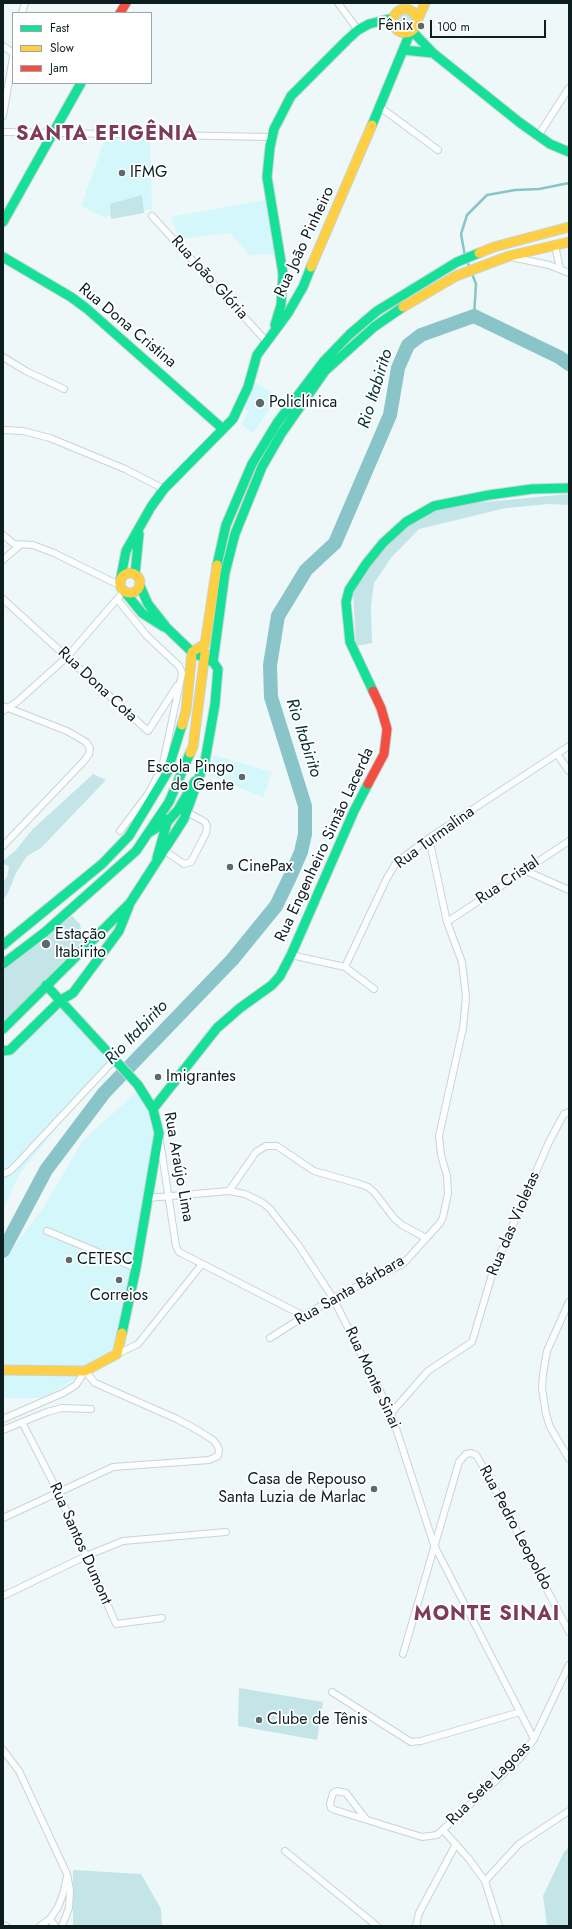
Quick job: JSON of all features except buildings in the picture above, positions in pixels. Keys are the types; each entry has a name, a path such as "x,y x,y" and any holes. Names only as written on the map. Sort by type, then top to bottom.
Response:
{"street":[{"path":"121,12 126,3"},
{"path":"338,3 358,30"},
{"path":"414,3 405,9 397,11 393,18 394,27 405,34 411,32 425,3"},
{"path":"405,9 412,11 417,21"},
{"path":"269,337 279,314 283,288 283,274 268,193 268,163 271,138 278,120 291,96 358,30 369,24 393,18"},
{"path":"411,32 433,53 538,136 569,152"},
{"name":"Rua João Pinheiro","path":"141,527 151,507 164,489 233,419 240,407 248,387 254,361 269,337 298,297 380,108 411,32"},
{"path":"3,46 12,52"},
{"path":"404,50 433,53"},
{"path":"3,116 12,63"},
{"path":"3,222 51,133 80,84"},
{"path":"538,136 569,88"},
{"path":"380,108 438,150"},
{"path":"3,132 271,138"},
{"name":"Rua João Glória","path":"152,216 269,337"},
{"path":"3,1051 10,1050 61,1000 73,993 119,931 130,903 155,863 165,851 187,812 202,770 211,733 212,663 205,644 219,552 226,525 252,464 277,423 324,361 350,334 377,311 457,262 482,251 536,234 569,227"},
{"path":"3,964 45,932 136,851 169,802 193,747 212,663 224,573 235,534 262,467 281,434 325,371 374,327 399,309 456,276 490,265 509,256 569,242"},
{"path":"555,245 560,269"},
{"path":"509,256 538,262 569,273"},
{"name":"Rua Dona Cristina","path":"3,257 86,308 223,429"},
{"path":"283,288 298,297"},
{"path":"3,357 26,371 64,389"},
{"path":"3,430 23,431 50,438 125,469 164,489"},
{"name":"Rua Engenheiro Simão Lacerda","path":"154,1109 217,1028 240,1008 272,985 280,976 291,955 354,811 386,747 387,728 381,708 357,658 348,630 346,602 355,580 383,543 418,514 434,506 489,495 532,489 569,488"},
{"path":"141,527 136,555 136,574 140,579 140,586 148,604 167,628 192,652 212,663"},
{"path":"141,527 126,551 122,586 142,613 167,628"},
{"path":"3,535 11,543 33,546 54,553 122,586 133,593 140,586"},
{"path":"3,560 20,545"},
{"path":"5,708 18,701 67,657 117,599 126,574 136,574"},
{"name":"Rua Dona Cota","path":"3,599 148,731 179,682"},
{"path":"117,599 148,636 179,666 182,673 162,768 148,794 120,831"},
{"path":"192,652 205,644"},
{"path":"3,945 102,864 129,836 167,773 186,711 192,652"},
{"path":"3,846 84,761 89,754 90,748 86,742 67,730 5,708"},
{"name":"Rua Turmalina","path":"345,967 391,869 429,838 569,746"},
{"path":"557,754 569,771"},
{"path":"147,834 168,821 178,810 202,770"},
{"path":"155,863 168,821 169,802"},
{"path":"165,851 184,864 191,862 206,833 207,826 205,822 187,812"},
{"name":"Rua Santa Bárbara","path":"270,1338 333,1298 403,1264 440,1223 448,1193 447,1176 441,1155 439,1136 463,1028 466,997 462,962 447,922 429,838"},
{"name":"Rua Cristal","path":"447,922 569,841"},
{"path":"524,870 569,890"},
{"path":"3,1030 46,985 130,903"},
{"path":"291,955 345,967 374,989"},
{"name":"Rua Araújo Lima","path":"46,985 138,1085 154,1109 176,1246 184,1256 304,1316"},
{"path":"3,1174 10,1171 117,1061"},
{"name":"Rua das Violetas","path":"392,1413 428,1371 472,1342 494,1268 549,1142 564,1114 569,1112"},
{"path":"117,1354 136,1268 159,1133"},
{"path":"229,1191 256,1152 266,1146 277,1146 314,1172 368,1187 374,1192 394,1218 402,1225 426,1238"},
{"name":"Rua Monte Sinai","path":"148,1198 237,1191 253,1198 270,1210 299,1246 333,1298 392,1413 434,1545 534,1738"},
{"path":"47,1231 136,1268"},
{"path":"3,1370 85,1371 138,1344 202,1264"},
{"path":"569,1302 547,1351 542,1374 542,1388 546,1414 550,1427 569,1459"},
{"path":"3,1419 63,1393 76,1385 85,1371"},
{"path":"3,1518 113,1467 209,1460 218,1456 219,1450 213,1440 199,1431 177,1419 95,1383 85,1371"},
{"path":"3,1430 62,1408 91,1409"},
{"name":"Rua Santos Dumont","path":"22,1422 58,1492 116,1624 162,1618"},
{"name":"Rua Pedro Leopoldo","path":"434,1545 459,1462 466,1454 471,1453 478,1458 569,1630"},
{"path":"3,1596 86,1556 123,1541 226,1532"},
{"path":"403,1654 434,1545"},
{"name":"Rua Sete Lagoas","path":"366,1819 346,1793 337,1791 333,1793 330,1800 331,1808 422,1837 433,1837 443,1830 520,1758 534,1738 569,1665"},
{"path":"332,1692 407,1741 411,1742 421,1741 520,1712"},
{"path":"3,1750 19,1771 67,1874 70,1890 69,1908 62,1926"},
{"path":"485,1880 519,1844 569,1811"},
{"path":"443,1830 485,1880 499,1926"},
{"path":"416,1926 420,1913 456,1844"},
{"path":"285,1851 377,1926"},
{"path":"40,1926 50,1919 63,1894 67,1874"},
{"path":"50,1919 55,1926"}],"shaded area":[{"path":"402,13 408,13 413,18 411,27 408,29 402,29 397,24 397,18"},
{"name":"IFMG","path":"105,139 150,139 152,209 104,217 81,206"},
{"path":"142,195 144,213 111,219 110,204"},
{"path":"269,199 277,254 249,255 230,233 179,239 171,217"},
{"name":"Policlínica","path":"253,381 278,396 253,433 241,424 249,411 245,409"},
{"path":"569,494 569,505 549,504 506,508 419,529 391,558 374,583 371,606 372,643 356,646 353,590 384,548 418,516 444,506"},
{"name":"Escola Pingo de Gente","path":"214,755 272,772 263,797 208,775"},
{"path":"93,774 106,780 41,848 27,856 16,873 8,893 3,900 3,882 7,877 9,866 3,864 3,861 15,851 32,830"},
{"path":"72,916 80,924 83,941 3,1023 3,968"},
{"path":"62,1009 110,1060 19,1175 3,1210 3,1058"},
{"path":"137,1092 148,1107 155,1136 114,1354 45,1398 3,1398 3,1262 45,1205 83,1140"},
{"path":"239,1688 323,1702 317,1740 238,1726"},
{"path":"569,1847 569,1926 547,1926 543,1896 564,1852"},
{"path":"73,1870 141,1874 161,1909 162,1926 73,1926"}],"waterway":[{"path":"465,256 461,234 467,215 487,195 515,190 539,189 569,183"},
{"path":"467,261 476,284 474,316"},
{"name":"Rio Itabirito","path":"3,1251 46,1170 104,1093 232,960 276,906 290,877 301,852 305,834 305,806 271,697 270,665 278,616 306,570 335,543 390,415 398,368 408,345 421,335 474,316 559,357 569,364"}],"traffic: fast":[{"path":"275,325 281,305 283,274 267,177 270,147 274,129 291,96 347,40 358,30 369,24 393,18"},
{"path":"412,31 433,53 519,122 550,144 569,152"},
{"path":"372,125 410,33"},
{"path":"404,50 433,53"},
{"path":"3,222 80,84"},
{"path":"217,565 226,525 252,464 277,423 324,361 350,334 377,311 457,262 479,253"},
{"path":"3,257 71,297 86,308 223,429"},
{"path":"120,582 126,551 151,507 164,489 233,419 248,387 257,355 288,313 303,287 311,267"},
{"path":"213,662 225,573 235,534 262,467 281,434 325,371 374,327 403,307"},
{"path":"373,691 350,642 346,602 349,590 366,564 383,543 406,522 434,506 489,495 532,489 569,488"},
{"path":"135,574 139,534"},
{"path":"3,1029 130,903 184,819 205,761 215,704 218,669 213,662 192,652 167,628 148,604 140,586"},
{"path":"124,591 142,613 164,627"},
{"path":"3,945 102,864 129,836 167,773 182,725"},
{"path":"3,964 45,932 136,851 169,802 190,753"},
{"path":"150,832 168,821 178,810 195,781"},
{"path":"153,1109 217,1028 240,1008 272,985 280,976 291,955 354,811 368,784"},
{"path":"157,858 168,819"},
{"path":"3,1051 10,1050 61,1000 73,993 119,931 129,906"},
{"path":"46,985 138,1085 153,1109 159,1133 136,1268 122,1333"}],"traffic: slow":[{"path":"417,21 425,3"},
{"path":"405,9 414,12 417,21 414,30 405,33 396,30 393,21 396,12 405,9"},
{"path":"311,267 372,125"},
{"path":"479,253 494,247 569,227"},
{"path":"403,307 456,276 509,256 569,242"},
{"path":"182,725 186,711 192,652 205,644 217,565"},
{"path":"130,573 137,576 140,583 137,590 130,593 123,590 120,583 123,576 130,573"},
{"path":"190,753 193,747 205,653"},
{"path":"3,1370 85,1371 117,1354 122,1333"}],"traffic: jam":[{"path":"121,12 126,3"},
{"path":"368,784 384,754 387,729 381,708 373,691"}],"place":[{"name":"Fênix","path":"421,26"},
{"name":"IFMG","path":"122,173"},
{"name":"Policlínica","path":"260,403"},
{"name":"Escola Pingo de Gente","path":"242,777"},
{"name":"CinePax","path":"230,867"},
{"name":"Estação Itabirito","path":"46,944"},
{"name":"Imigrantes","path":"158,1077"},
{"name":"CETESC","path":"69,1260"},
{"name":"Correios","path":"119,1280"},
{"name":"Casa de Repouso Santa Luzia de Marlac","path":"374,1489"},
{"name":"Clube de Tênis","path":"259,1720"}],"district":[{"name":"SANTA EFIGÊNIA","path":"107,135"},
{"name":"MONTE SINAI","path":"487,1615"}]}
